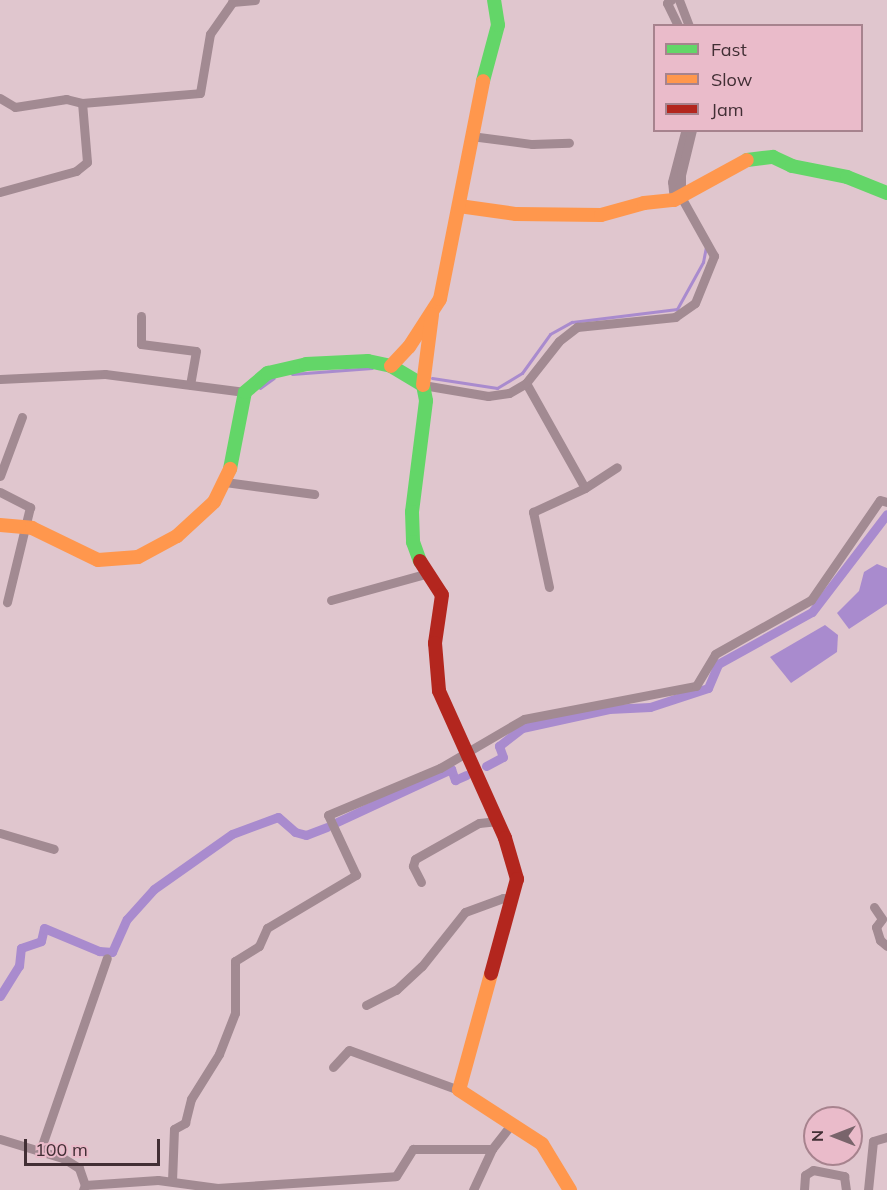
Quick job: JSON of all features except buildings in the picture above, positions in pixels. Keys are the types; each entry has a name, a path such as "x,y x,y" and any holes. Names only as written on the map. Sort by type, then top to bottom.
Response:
{"street":[{"path":"0,98 15,107 66,99 82,104 200,93 210,34 231,1 255,0"},
{"path":"390,366 432,314 440,299 471,136 498,25 494,0"},
{"path":"670,0 667,3 677,24"},
{"path":"679,0 688,24"},
{"path":"0,192 76,171 87,162 82,104"},
{"path":"0,525 24,526 98,560 138,557 177,536 200,517 225,482 233,463 245,392 268,373 306,364 368,361 390,366 423,385 497,396 526,383 560,341 578,327 675,317 695,303 714,256 678,199 672,182 684,132"},
{"path":"678,199 681,175 692,132"},
{"path":"471,136 532,144 568,143"},
{"path":"459,206 516,214 601,215 644,203 678,199 748,160 773,157 792,166 847,177 887,193"},
{"path":"432,314 423,385 422,450 412,512 413,543 425,574 442,595 435,643 439,691 498,821 517,879 459,1090"},
{"path":"141,316 141,344 196,351 190,384"},
{"path":"0,379 105,374 245,392"},
{"path":"526,383 585,488"},
{"path":"0,477 22,417"},
{"path":"549,587 533,512 585,488 617,467"},
{"path":"225,482 314,494"},
{"path":"0,492 30,507 8,602"},
{"path":"172,1181 174,1129 185,1123 191,1099 219,1054 235,1013 235,961 259,946 267,928 356,875 328,815 360,805 396,784 469,759 524,719 696,686 715,654 811,600 880,500 887,502"},
{"path":"331,600 425,574"},
{"path":"421,882 412,866 415,858 479,823 498,821"},
{"path":"0,833 54,849"},
{"path":"366,1005 396,990 422,966 465,912 503,898 513,899"},
{"path":"873,907 882,919 876,927 880,940 887,946"},
{"path":"40,1151 107,958"},
{"path":"333,1066 350,1050 459,1090 542,1144 570,1190"},
{"path":"472,1190 492,1149 511,1125"},
{"path":"868,1190 873,1141 887,1137"},
{"path":"0,1139 40,1151 79,1168 84,1188 172,1181 217,1188 320,1186 396,1176 413,1149 492,1149"},
{"path":"804,1190 805,1175 813,1170 844,1176 846,1190"}],"shaded area":[{"path":"877,564 887,568 887,604 849,629 837,613 859,591 864,572"},
{"path":"825,625 838,635 837,652 791,683 770,657"}],"waterway":[{"path":"432,378 497,388 522,373 550,334 572,322 677,309 703,262 706,247"},
{"path":"292,374 372,368"},
{"path":"260,388 274,378"},
{"path":"486,766 503,757 499,746 522,728 609,709 650,707 708,688 718,664 812,612 887,514"},
{"path":"337,822 451,769 455,780 466,775"},
{"path":"0,996 19,966 21,948 41,941 44,928 99,951 112,952 127,919 154,889 232,834 278,817 295,832 306,835 327,827"}],"traffic: fast":[{"path":"483,81 498,25 494,0"},
{"path":"747,160 773,157 792,166 847,177 887,193"},
{"path":"230,469 245,392 268,373 306,364 368,361 391,366 423,385 426,401 412,512 413,542 420,561"}],"traffic: slow":[{"path":"391,366 409,347 440,299 483,81"},
{"path":"459,206 516,214 601,215 644,203 674,200 747,160"},
{"path":"423,385 432,315"},
{"path":"0,525 32,528 98,560 138,557 177,536 214,502 230,469"},
{"path":"491,974 459,1090 542,1144 570,1190"}],"traffic: jam":[{"path":"420,561 442,595 435,643 439,691 505,838 517,879 491,974"}]}
